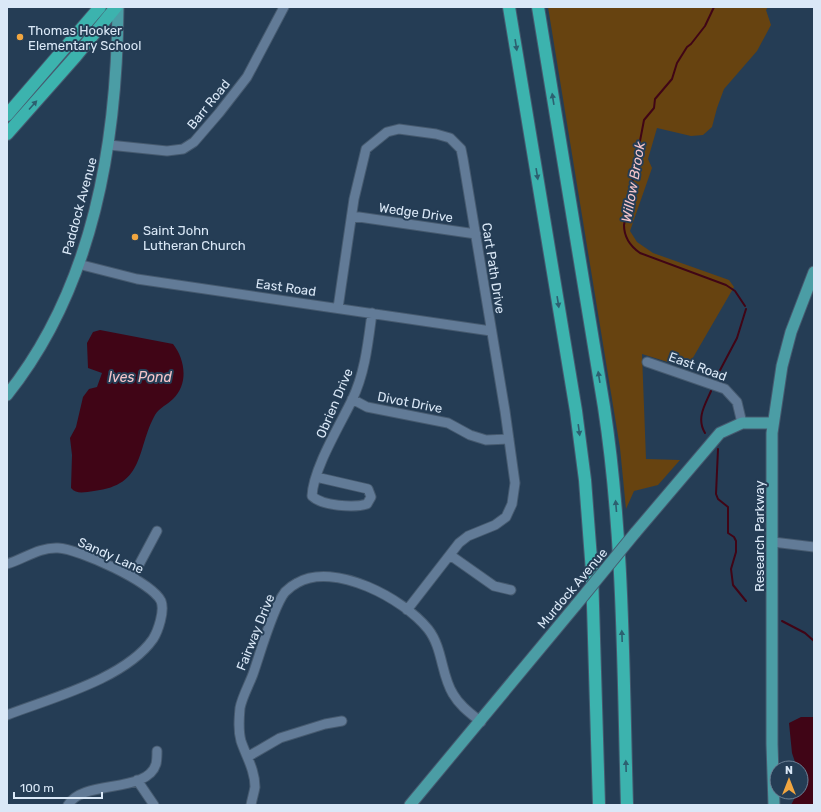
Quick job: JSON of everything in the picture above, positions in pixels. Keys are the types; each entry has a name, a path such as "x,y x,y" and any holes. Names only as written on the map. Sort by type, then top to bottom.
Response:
{"highway":[{"path":"7,115 100,7"},
{"path":"509,7 576,411 585,480 593,600 599,805"},
{"path":"538,7 603,399 613,474 620,575 627,805"},
{"path":"7,134 117,10"}],"main road":[{"name":"Paddock Avenue","path":"7,395 24,372 66,295 78,264 98,196 109,144 117,74 117,10"},
{"name":"Research Parkway","path":"774,805 772,744 773,423 782,366 791,332 814,272"},
{"name":"Murdock Avenue","path":"410,805 481,722 635,533 714,439 726,429 742,423 773,423"}],"street":[{"name":"Barr Road","path":"109,144 167,151 183,149 194,142 219,113 246,77 284,7"},
{"name":"Cart Path Drive","path":"338,308 352,216 366,150 376,139 387,132 400,129 436,134 450,138 461,150 476,234 515,483 512,504 506,517 495,525 468,536 459,543 407,610"},
{"name":"Wedge Drive","path":"352,216 476,234"},
{"name":"East Road","path":"78,264 137,279 491,331"},
{"name":"Obrien Drive","path":"316,477 368,489 371,497 367,504 358,506 318,502 312,496 316,477 337,428 352,399 365,359 372,314"},
{"name":"East Road","path":"647,362 725,389 737,402 742,423"},
{"name":"Divot Drive","path":"352,399 367,407 448,423 470,435 486,440 509,439"},
{"path":"132,576 157,531"},
{"path":"772,542 814,547"},
{"name":"Sandy Lane","path":"7,564 39,550 59,548 79,553 132,576 151,589 162,602 162,614 153,638 132,661 105,677 7,715"},
{"path":"450,555 494,586 511,590"},
{"name":"Fairway Drive","path":"251,805 255,787 249,756 241,742 238,728 241,706 275,613 285,593 296,583 311,577 327,576 347,579 378,591 407,610 429,630 440,652 452,694 462,707 481,722"},
{"path":"249,756 280,738 325,724 342,721"},
{"path":"68,805 70,801 82,793 137,780 152,772 156,764 157,751"},
{"path":"137,780 154,805"}],"shaded area":[{"path":"548,7 768,7 766,10 771,25 757,51 724,89 712,127 703,135 691,136 657,128 648,159 652,168 630,231 637,242 653,253 729,280 734,287 687,368 642,354 646,459 680,460 658,485 634,491 626,509 620,448"}],"water":[{"name":"Ives Pond","path":"100,330 173,344 182,364 184,372 183,379 178,393 155,415 137,464 131,473 123,481 111,487 94,491 76,492 71,488 72,455 70,438 76,427 83,397 89,389 97,387 102,373 88,368 87,343 93,332"},
{"path":"801,717 814,717 814,805 791,805 794,800 809,800 809,760 794,760 792,753 789,723"}],"waterway":[{"name":"Willow Brook","path":"714,7 705,26 687,47 677,63 672,79 655,99 654,108 644,120 624,230 628,241 633,248 640,253 726,285 735,291 745,306"},
{"name":"Willow Brook","path":"718,374 737,338 746,309"},
{"name":"Willow Brook","path":"705,433 702,427 701,417 711,391"},
{"name":"Willow Brook","path":"718,449 716,494 718,499 728,507 728,533 734,537 736,541 736,552 731,569 733,585 746,601"},
{"name":"Willow Brook","path":"782,621 805,633 814,641"}],"place":[{"name":"Thomas Hooker Elementary School","path":"20,37"},
{"name":"Saint John Lutheran Church","path":"135,237"}]}
